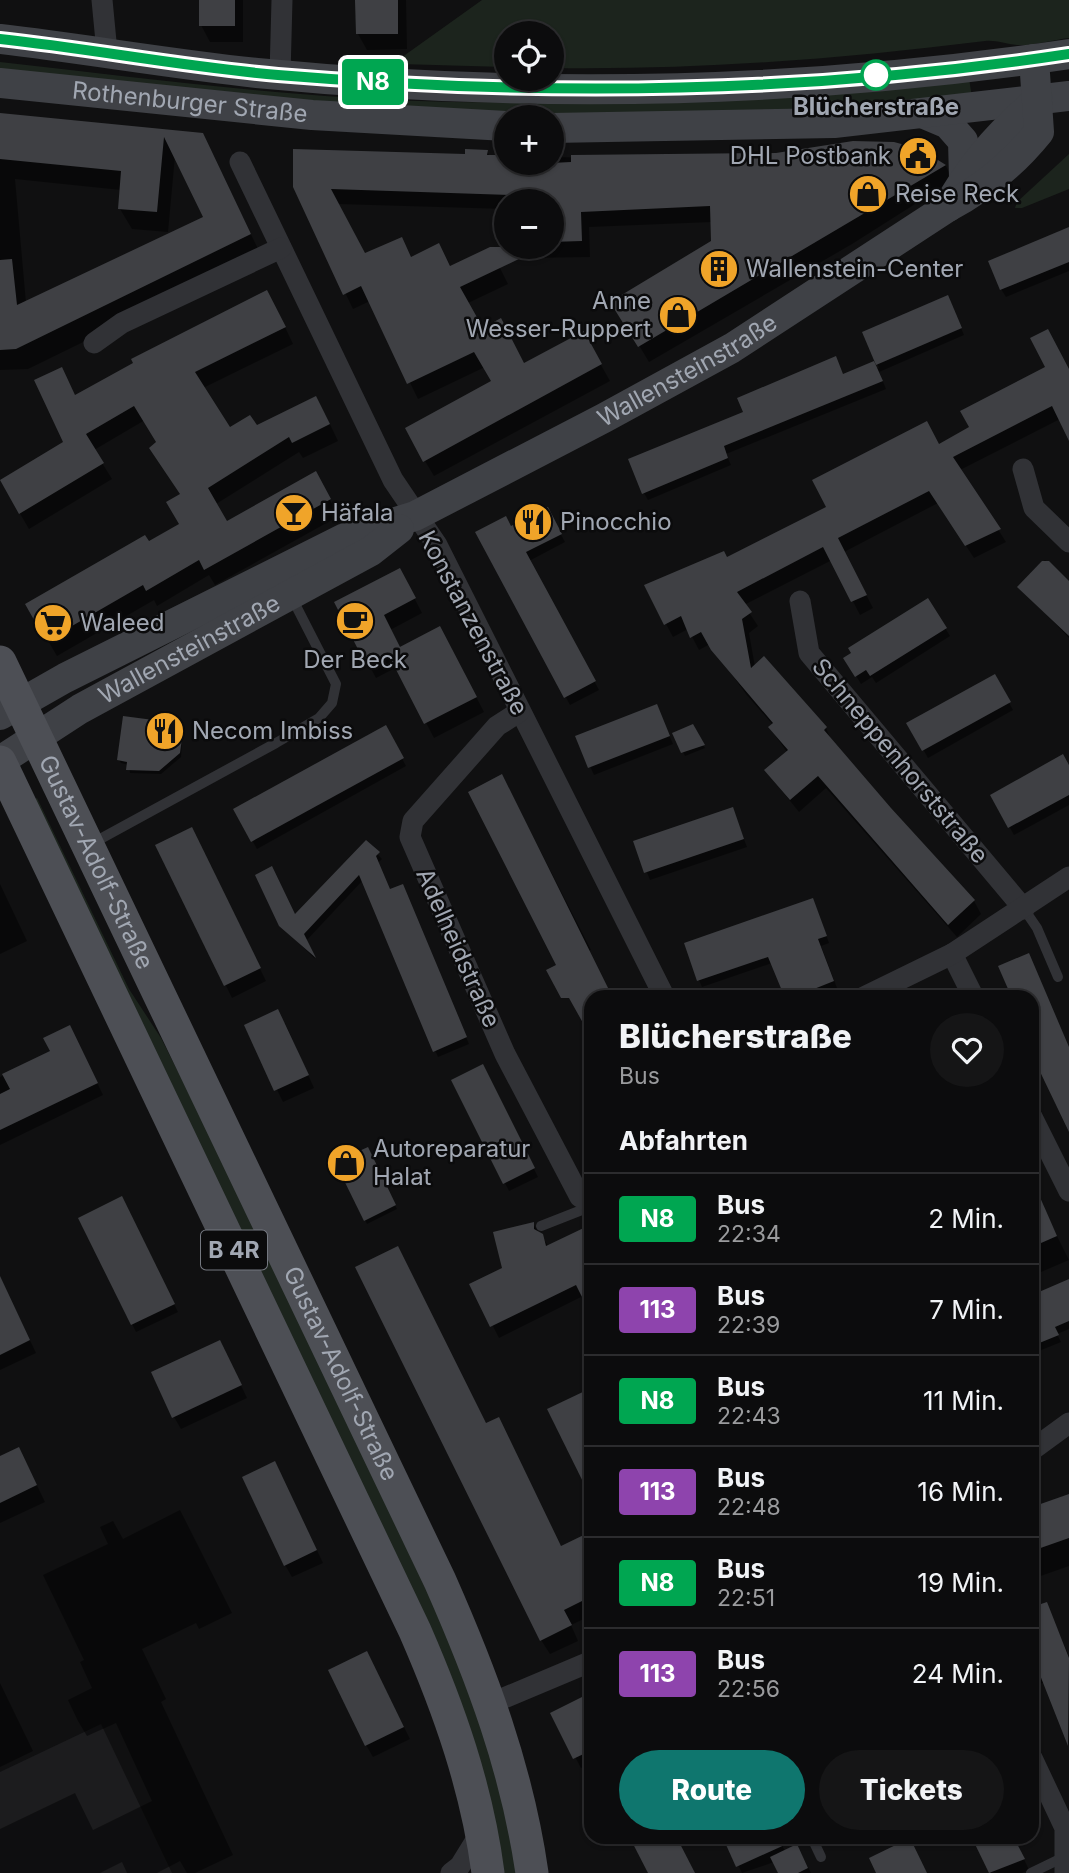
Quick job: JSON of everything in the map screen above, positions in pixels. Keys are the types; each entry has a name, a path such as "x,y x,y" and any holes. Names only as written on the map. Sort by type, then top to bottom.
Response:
{"main road":[{"name":"Rothenburger Straße","path":"0,39 280,75 467,88 642,89 790,83 1069,54"},
{"name":"Wallensteinstraße","path":"10,709 283,583 371,551 415,516 732,348 948,207 981,190 1039,132 1034,59"},
{"name":"Rothenburger Straße","path":"0,83 312,115 494,125"},
{"path":"564,128 797,125 1069,96"},
{"name":"Wallensteinstraße","path":"948,207 964,178 1012,121 1038,100"},
{"path":"922,113 948,124 963,141 964,178"},
{"name":"Wallensteinstraße","path":"0,761 283,583"},
{"name":"B 4R","path":"0,662 10,709 36,736"},
{"name":"Gustav-Adolf-Straße","path":"36,736 440,1581 492,1703 515,1782 532,1873"},
{"name":"Gustav-Adolf-Straße","path":"0,761 406,1611 458,1742 481,1832 488,1873"}],"street":[{"path":"102,0 107,52"},
{"path":"280,75 282,0"},
{"name":"Konstanzenstraße","path":"240,162 393,480 437,545 519,712 662,990"},
{"path":"94,343 122,323 281,248"},
{"path":"1023,469 1034,508 1069,542"},
{"name":"Schneppenhorststraße","path":"800,601 809,653 1024,909"},
{"name":"Adelheidstraße","path":"519,712 497,726 413,821 410,838 505,1054 580,1197 584,1200"},
{"path":"879,990 953,954 1069,877"},
{"path":"953,954 970,990"},
{"path":"1039,1131 1069,1191"},
{"path":"1039,1445 1069,1423"},
{"path":"492,1703 584,1664"},
{"path":"1039,1772 1067,1827 1064,1865"},
{"path":"451,1873 460,1866 481,1832"}],"lane":[{"path":"88,846 319,718 332,704 336,684 283,583"},
{"path":"1024,909 1037,928 1058,977"},
{"path":"541,1226 584,1208"},
{"path":"815,1844 821,1857"},
{"path":"1031,1873 1064,1865"}],"shaded area":[{"path":"482,0 1069,0 1069,38 1036,44 985,41 769,62 564,68 564,21 494,21 494,67 399,64 398,60"},
{"path":"0,62 339,97 452,102 646,99 969,78 972,98 919,104 659,119 564,118 564,105 494,105 494,115 423,111 0,72"},
{"path":"1069,154 1069,189 1022,208 1015,208 1017,202"},
{"path":"37,798 129,989 161,1038 220,1155 450,1639 499,1773 518,1873 499,1873 488,1801 30,802"},
{"path":"101,1724 172,1873 0,1873 0,1772"}],"building":[{"path":"199,0 235,0 235,26 199,26"},
{"path":"355,0 398,0 398,34 356,34"},
{"path":"0,113 203,133 251,234 16,349 0,350 0,260 12,259 17,305 203,217 164,137 157,212 118,209 121,171 0,159"},
{"path":"853,141 894,142 920,149 946,165 638,347 610,302 711,241 710,206 581,212 582,241 564,242 564,189 494,189 494,194 331,189 365,253 402,237 411,257 439,243 450,266 490,247 494,247 494,259 519,259 460,287 483,328 501,318 524,363 584,331 602,364 423,462 405,428 491,381 474,352 407,384 361,286 343,295 293,187 293,149 465,154 465,149 488,150 487,155 494,155 494,175 564,175 564,162 571,162 571,155 776,153"},
{"path":"1069,227 1069,262 1000,290 988,261"},
{"path":"267,290 286,327 195,372 230,427 250,415 257,425 316,396 330,424 292,443 289,437 208,488 227,521 316,471 331,499 204,570 199,560 146,591 143,585 46,641 25,604 145,535 149,541 179,524 166,502 180,494 149,448 156,442 134,406 86,434 104,463 19,514 0,480 63,442 34,380 62,367 75,395 133,363 131,359"},
{"path":"948,295 962,328 876,365 862,332"},
{"path":"1048,329 1069,369 1069,441 1052,406 953,457 1001,529 965,546 929,491 838,538 867,595 851,602 823,547 737,592 752,612 742,619 751,668 764,656 827,727 824,730 891,808 975,900 948,925 818,776 790,800 764,770 788,750 768,727 773,723 711,650 701,632 690,638 681,616 664,625 644,585 724,551 727,557 826,507 812,480 927,421 939,444 969,427 960,411 1045,367 1030,338"},
{"path":"836,356 843,374 874,361 883,381 724,446 728,458 642,494 628,459 743,412 737,398"},
{"path":"548,507 562,534 526,552 596,681 564,698 475,532 506,516 511,526"},
{"path":"1042,561 1049,561 1069,581 1069,636 1017,587"},
{"path":"400,568 416,598 384,615 400,647 440,626 477,697 424,724 388,654 366,665 334,602"},
{"path":"928,598 947,628 870,676 866,670 855,677 843,658 851,653 848,648"},
{"path":"995,674 1011,702 922,751 906,723"},
{"path":"657,704 670,736 588,768 575,736"},
{"path":"123,716 184,724 180,753 159,771 126,770 127,762 117,760"},
{"path":"693,724 705,745 681,753 672,733"},
{"path":"386,725 404,758 251,842 233,809"},
{"path":"1063,754 1069,765 1069,795 1008,828 990,795"},
{"path":"502,774 609,990 584,990 584,1025 569,998 561,998 546,970 556,965 468,792"},
{"path":"733,807 744,839 644,873 633,841"},
{"path":"192,827 261,968 224,986 155,845"},
{"path":"366,840 380,852 376,856 390,889 403,884 467,1037 433,1052 359,875 304,934 316,958 279,926 255,875 272,866 295,914"},
{"path":"813,898 827,936 818,939 834,981 812,990 782,990 768,957 697,981 684,943"},
{"path":"1029,953 1069,1047 1069,1132 1039,1070 1039,990 1008,990 998,966"},
{"path":"278,1009 309,1075 274,1091 244,1025"},
{"path":"70,1025 98,1083 0,1130 0,1094 10,1089 2,1074 50,1051 43,1038"},
{"path":"483,1064 535,1168 503,1184 451,1080"},
{"path":"368,1147 396,1205 364,1221 335,1162"},
{"path":"1039,1195 1057,1236 1039,1244"},
{"path":"122,1196 175,1304 131,1325 78,1218"},
{"path":"534,1222 534,1229 543,1234 546,1246 584,1228 584,1301 576,1285 490,1327 469,1284 502,1268 493,1232"},
{"path":"398,1246 486,1423 499,1417 561,1546 584,1535 584,1600 564,1610 572,1625 540,1641 355,1267"},
{"path":"0,1276 30,1340 0,1355"},
{"path":"1069,1279 1069,1321 1055,1327 1059,1335 1039,1343 1039,1292"},
{"path":"220,1340 242,1385 172,1418 151,1372"},
{"path":"584,1391 584,1484 547,1409"},
{"path":"19,1447 37,1485 0,1503 0,1456"},
{"path":"275,1461 317,1550 284,1566 242,1477"},
{"path":"1069,1494 1069,1538 1039,1549 1039,1505"},
{"path":"1047,1602 1069,1658 1068,1746 1039,1673 1039,1605"},
{"path":"367,1651 404,1727 365,1746 328,1670"},
{"path":"584,1696 584,1754 573,1759 550,1713"},
{"path":"633,1844 680,1844 695,1873 648,1873"},
{"path":"726,1844 787,1844 736,1867"},
{"path":"797,1844 808,1868 798,1873 778,1873 770,1857"},
{"path":"898,1844 913,1844 927,1873 876,1873 869,1858"},
{"path":"975,1844 1017,1844 1025,1859 989,1873"}],"bus line":[{"name":"N8","path":"0,39 254,72 467,88 536,89 615,90 771,84 1069,54"}],"place":[{"name":"Blücherstraße","path":"876,75"},
{"name":"DHL Postbank","path":"918,156"},
{"name":"Reise Reck","path":"868,194"},
{"name":"Wallenstein-Center","path":"719,269"},
{"name":"Anne Wesser-Ruppert","path":"678,315"},
{"name":"Häfala","path":"294,513"},
{"name":"Pinocchio","path":"533,522"},
{"name":"Der Beck","path":"355,621"},
{"name":"Waleed","path":"53,623"},
{"name":"Necom Imbiss","path":"165,731"},
{"name":"Autoreparatur Halat","path":"346,1163"}]}
